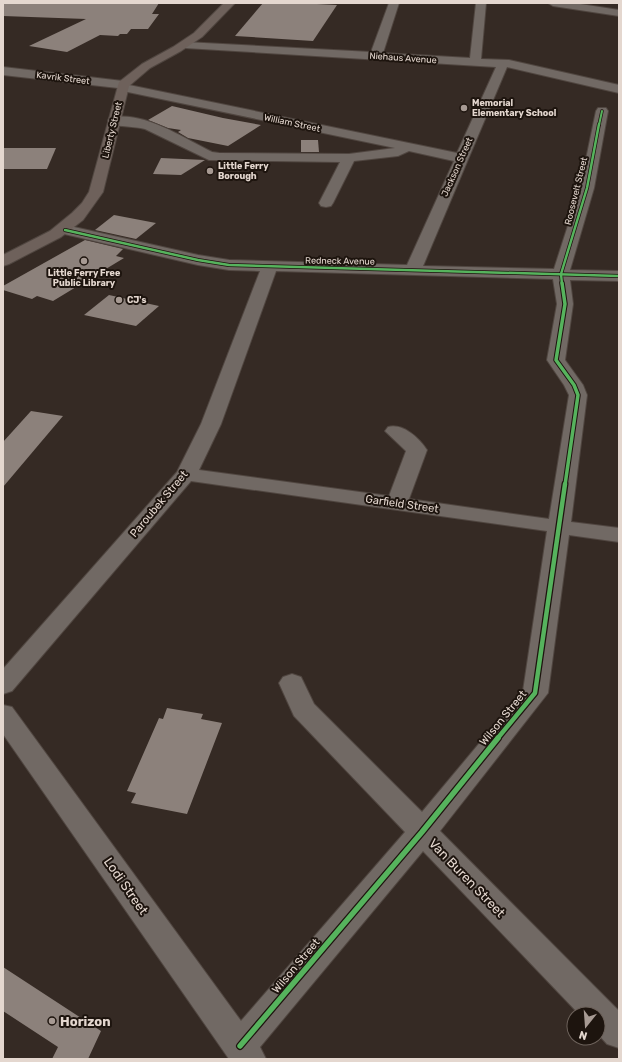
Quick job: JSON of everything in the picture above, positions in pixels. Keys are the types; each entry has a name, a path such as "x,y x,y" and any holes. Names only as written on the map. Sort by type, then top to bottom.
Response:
{"main road":[{"path":"123,86 146,66 185,44 209,26 230,3"},
{"name":"Liberty Street","path":"3,261 65,230 82,214 90,203 96,192 123,86"}],"street":[{"path":"376,56 394,3"},
{"path":"475,62 481,3"},
{"path":"553,3 619,13"},
{"name":"Niehaus Avenue","path":"185,44 503,64 619,89"},
{"name":"Jackson Street","path":"413,270 503,64"},
{"name":"Kavrik Street","path":"3,71 123,86"},
{"path":"10,85 41,75"},
{"name":"William Street","path":"123,86 461,158"},
{"name":"Roosevelt Street","path":"561,274 587,188 602,111"},
{"path":"114,121 135,122 150,126 209,156 219,157 349,158 398,152 409,147"},
{"path":"326,203 349,158"},
{"name":"Redneck Avenue","path":"65,230 198,260 229,265 619,276"},
{"name":"Paroubek Street","path":"3,685 186,474 211,424 269,267"},
{"name":"Wilson Street","path":"245,1052 535,693 578,395 575,387 556,360 565,304 561,274"},
{"path":"395,431 417,450 397,504"},
{"name":"Garfield Street","path":"186,474 619,535"},
{"name":"Van Buren Street","path":"292,683 302,709 619,1033"},
{"name":"Lodi Street","path":"3,714 245,1052"}],"building":[{"path":"3,3 159,3 152,14 159,14 148,29 131,29 127,34 120,34 118,36 100,35 67,52 29,46 86,19 3,16"},
{"path":"263,3 337,5 313,41 235,36"},
{"path":"172,106 261,125 228,146 188,138 178,132 181,130 168,128 148,120"},
{"path":"301,140 318,140 319,152 301,152"},
{"path":"3,148 56,148 47,169 3,169"},
{"path":"161,158 205,160 181,175 153,174"},
{"path":"114,215 156,223 136,239 95,230"},
{"path":"85,240 123,249 116,256 124,258 53,301 37,296 32,299 3,290 3,286"},
{"path":"109,295 159,306 136,326 84,315"},
{"path":"31,411 63,416 3,487 3,442"},
{"path":"167,708 203,714 201,719 222,723 187,814 131,803 136,793 127,791 159,718 163,719"},
{"name":"Horizon","path":"3,967 101,1031 88,1059 52,1059 58,1047 3,1011"}],"cycle path":[{"path":"240,1046 422,832 535,693 578,395 574,385 561,369 556,360 565,304 561,274 587,188 602,111"},
{"path":"65,230 198,260 229,265 619,276"}],"place":[{"name":"Memorial Elementary School","path":"464,108"},
{"name":"Little Ferry Borough","path":"210,171"},
{"name":"Little Ferry Free Public Library","path":"84,261"},
{"name":"CJ's","path":"119,300"},
{"name":"Horizon","path":"52,1021"}]}
